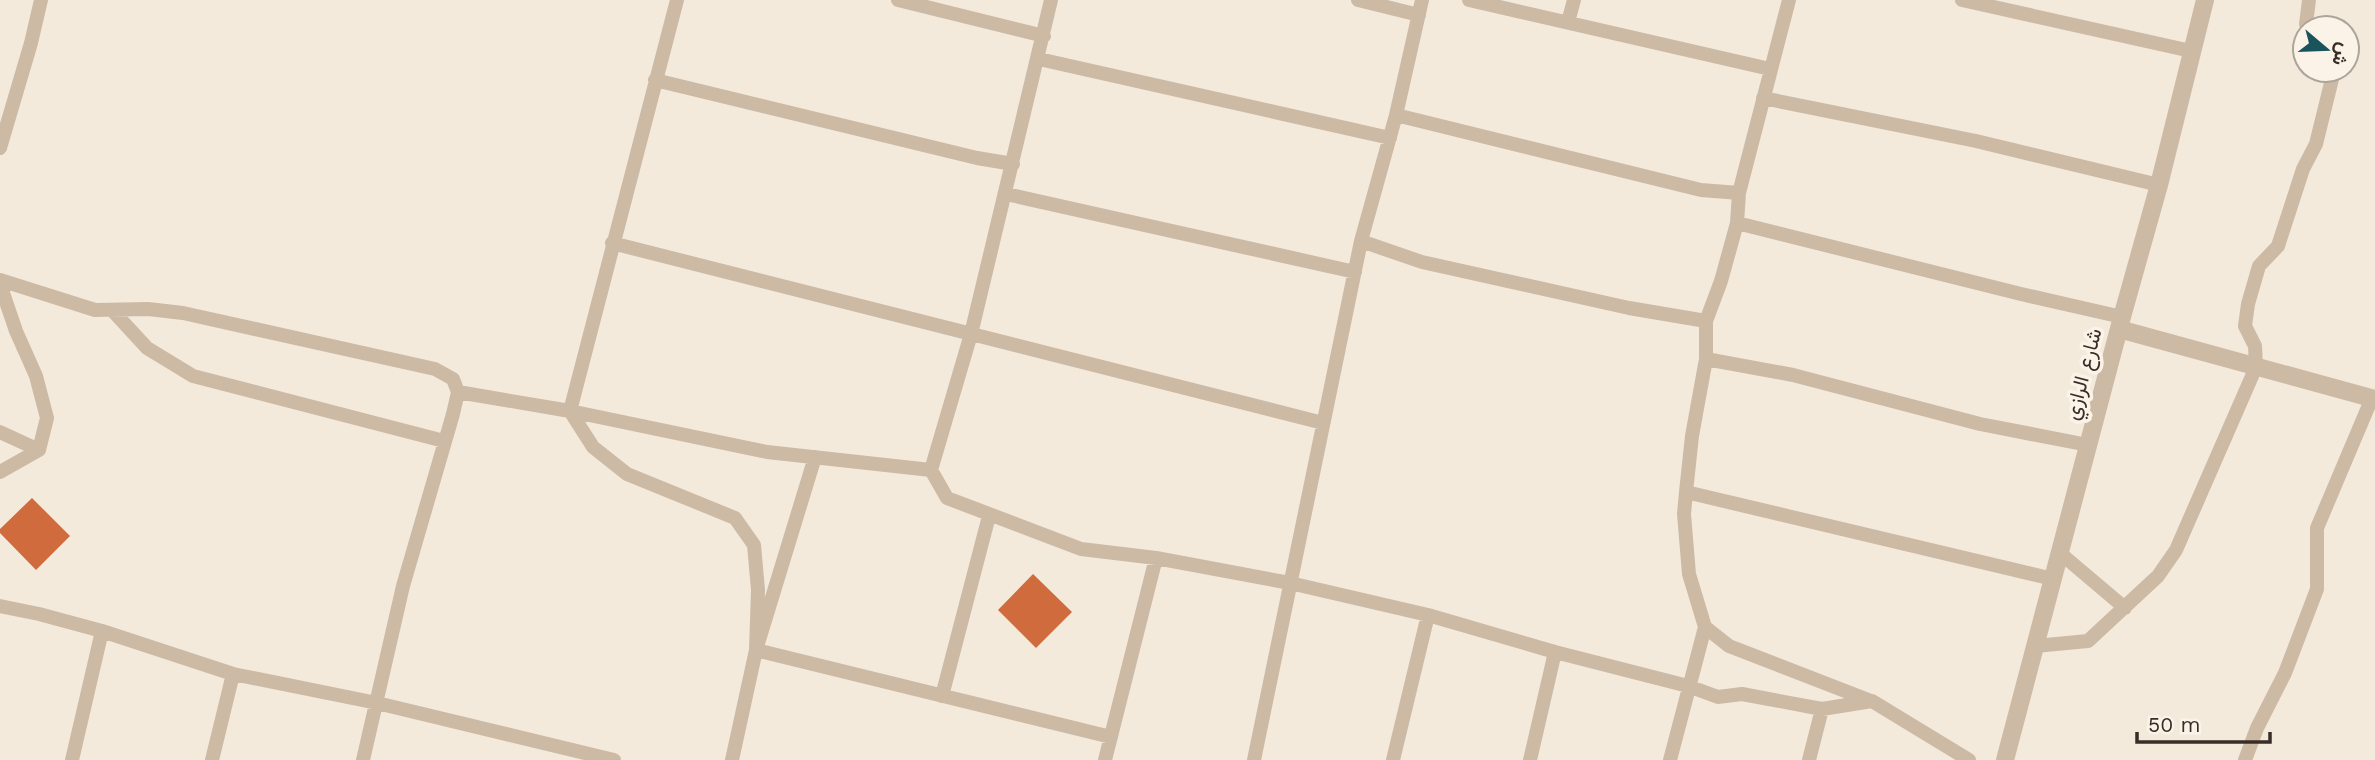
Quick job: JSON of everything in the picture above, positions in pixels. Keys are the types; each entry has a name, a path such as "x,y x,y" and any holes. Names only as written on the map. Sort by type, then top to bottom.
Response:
{"street":[{"path":"0,148 41,0"},
{"path":"677,0 570,411 593,447 627,474 736,519 754,545 758,590 756,650"},
{"path":"898,0 1044,36"},
{"path":"1051,0 971,334 931,470 947,498 1081,549 1156,558 1290,583 1428,615 1555,652 1688,686 1718,697 1742,694 1822,709 1872,701"},
{"path":"1254,760 1354,272 1396,115 1421,7 1358,0"},
{"path":"1469,0 1770,69"},
{"path":"1568,22 1574,0"},
{"path":"1670,760 1705,626 1689,575 1684,514 1692,436 1706,359 1706,321 1721,281 1737,222 1739,193 1789,0"},
{"path":"1962,0 2191,51"},
{"name":"شارع الرازي","path":"2005,760 2159,185 2205,0"},
{"path":"1039,59 1390,138"},
{"path":"655,80 951,152 1013,164"},
{"path":"2035,646 2088,641 2158,576 2176,550 2256,367 2255,346 2245,326 2248,304 2259,266 2277,246 2303,169 2316,144 2331,84"},
{"path":"1763,98 1976,141 2159,185"},
{"path":"1396,115 1701,190 1739,193"},
{"path":"1006,194 1354,272"},
{"path":"1737,222 2021,294 2256,367 2374,398 2317,528 2316,589 2285,673 2257,728 2245,760"},
{"path":"1361,241 1422,262 1629,308 1706,321"},
{"path":"612,243 1323,423"},
{"path":"0,282 95,310 148,309 183,313 435,369 453,379 457,392 402,586 363,760"},
{"path":"0,282 16,331 36,376 47,418 39,450 0,472"},
{"path":"112,310 147,348 193,376 444,441"},
{"path":"1706,359 1793,375 1980,424 2088,445"},
{"path":"457,392 570,411 766,452 931,470"},
{"path":"0,432 39,450"},
{"path":"732,760 756,650 815,457"},
{"path":"1686,492 2053,579"},
{"path":"943,696 989,516"},
{"path":"2060,553 2125,608"},
{"path":"1105,760 1156,558"},
{"path":"0,606 103,631 233,674 377,703 614,760"},
{"path":"1394,760 1428,615"},
{"path":"1705,626 1730,646 1872,701 1969,760"},
{"path":"72,760 103,631"},
{"path":"756,650 1111,737"},
{"path":"1530,760 1555,652"},
{"path":"212,760 233,674"},
{"path":"1809,760 1822,709"}],"building":[{"path":"32,498 70,536 36,570 0,533 0,529"},
{"path":"1033,574 1072,612 1036,648 998,610"}]}
